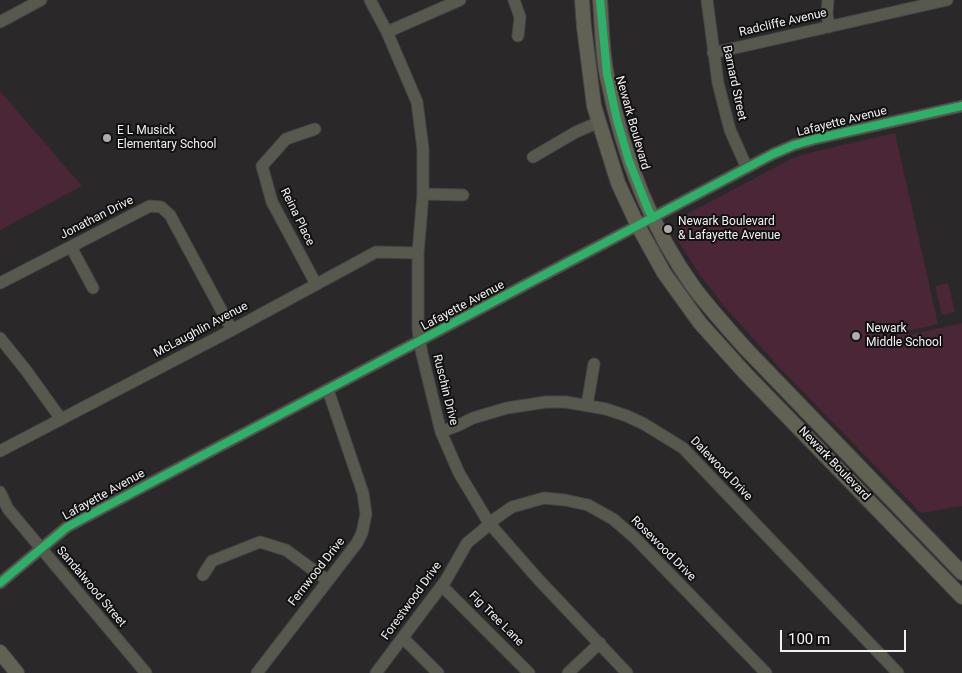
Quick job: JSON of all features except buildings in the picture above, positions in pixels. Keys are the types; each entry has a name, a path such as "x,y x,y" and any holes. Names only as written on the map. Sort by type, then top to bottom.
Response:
{"main road":[{"name":"Newark Boulevard","path":"582,0 594,106 618,183 638,226 664,273 700,323 752,380 962,597"},
{"name":"Newark Boulevard","path":"600,0 607,74 617,120 629,161 648,209 684,272 720,320 754,357 962,573"},
{"path":"0,652 17,673"}],"street":[{"path":"1,20 40,0"},
{"name":"Ruschin Drive","path":"370,0 387,32 417,102 423,149 423,194 418,253 418,330 441,432 459,472 489,523 538,579 627,673"},
{"path":"387,32 460,0"},
{"path":"514,0 520,17 518,36"},
{"name":"Barnard Street","path":"707,0 718,83 730,130 747,168"},
{"path":"828,0 827,14 829,27"},
{"name":"Radcliffe Avenue","path":"713,53 947,0"},
{"name":"Lafayette Avenue","path":"0,583 67,527 773,154 794,145 962,106"},
{"path":"533,157 576,132 599,122"},
{"name":"Reina Place","path":"315,129 286,139 262,166 272,202 316,284"},
{"path":"423,194 463,195"},
{"name":"Jonathan Drive","path":"0,283 150,206 161,207 170,215 232,330"},
{"path":"71,246 93,288"},
{"name":"McLaughlin Avenue","path":"0,451 232,330 376,252 418,253"},
{"path":"0,338 61,419"},
{"path":"587,405 594,364"},
{"name":"Fernwood Drive","path":"257,673 362,534 366,514 363,493 328,390"},
{"name":"Dalewood Drive","path":"441,432 473,418 507,408 546,402 566,402 606,409 635,420 662,434 683,448 898,673"},
{"name":"Sandalwood Street","path":"0,492 8,509 40,549 146,673"},
{"name":"Rosewood Drive","path":"489,523 512,507 544,498 565,500 588,506 613,520 634,537 766,673"},
{"name":"Forestwood Drive","path":"376,673 442,586 467,544 489,523"},
{"path":"203,575 212,561 260,542 286,550 328,580"},
{"name":"Fig Tree Lane","path":"442,586 529,673"},
{"path":"403,638 438,673"},
{"path":"568,673 600,643"}],"shaded area":[{"path":"0,91 82,186 0,230"},
{"name":"Newark Middle School","path":"895,133 938,324 908,331 909,335 962,323 962,506 921,513 779,367 723,305 698,272 676,238 683,216 793,158"},
{"path":"948,283 955,312 942,315 935,286"}],"cycle path":[{"path":"600,0 607,74 617,120 629,161 653,218"},
{"path":"0,583 67,527 773,154 815,139 962,106"}],"place":[{"name":"E L Musick Elementary School","path":"107,138"},
{"name":"Newark Boulevard & Lafayette Avenue","path":"668,229"},
{"name":"Newark Middle School","path":"856,336"}]}
